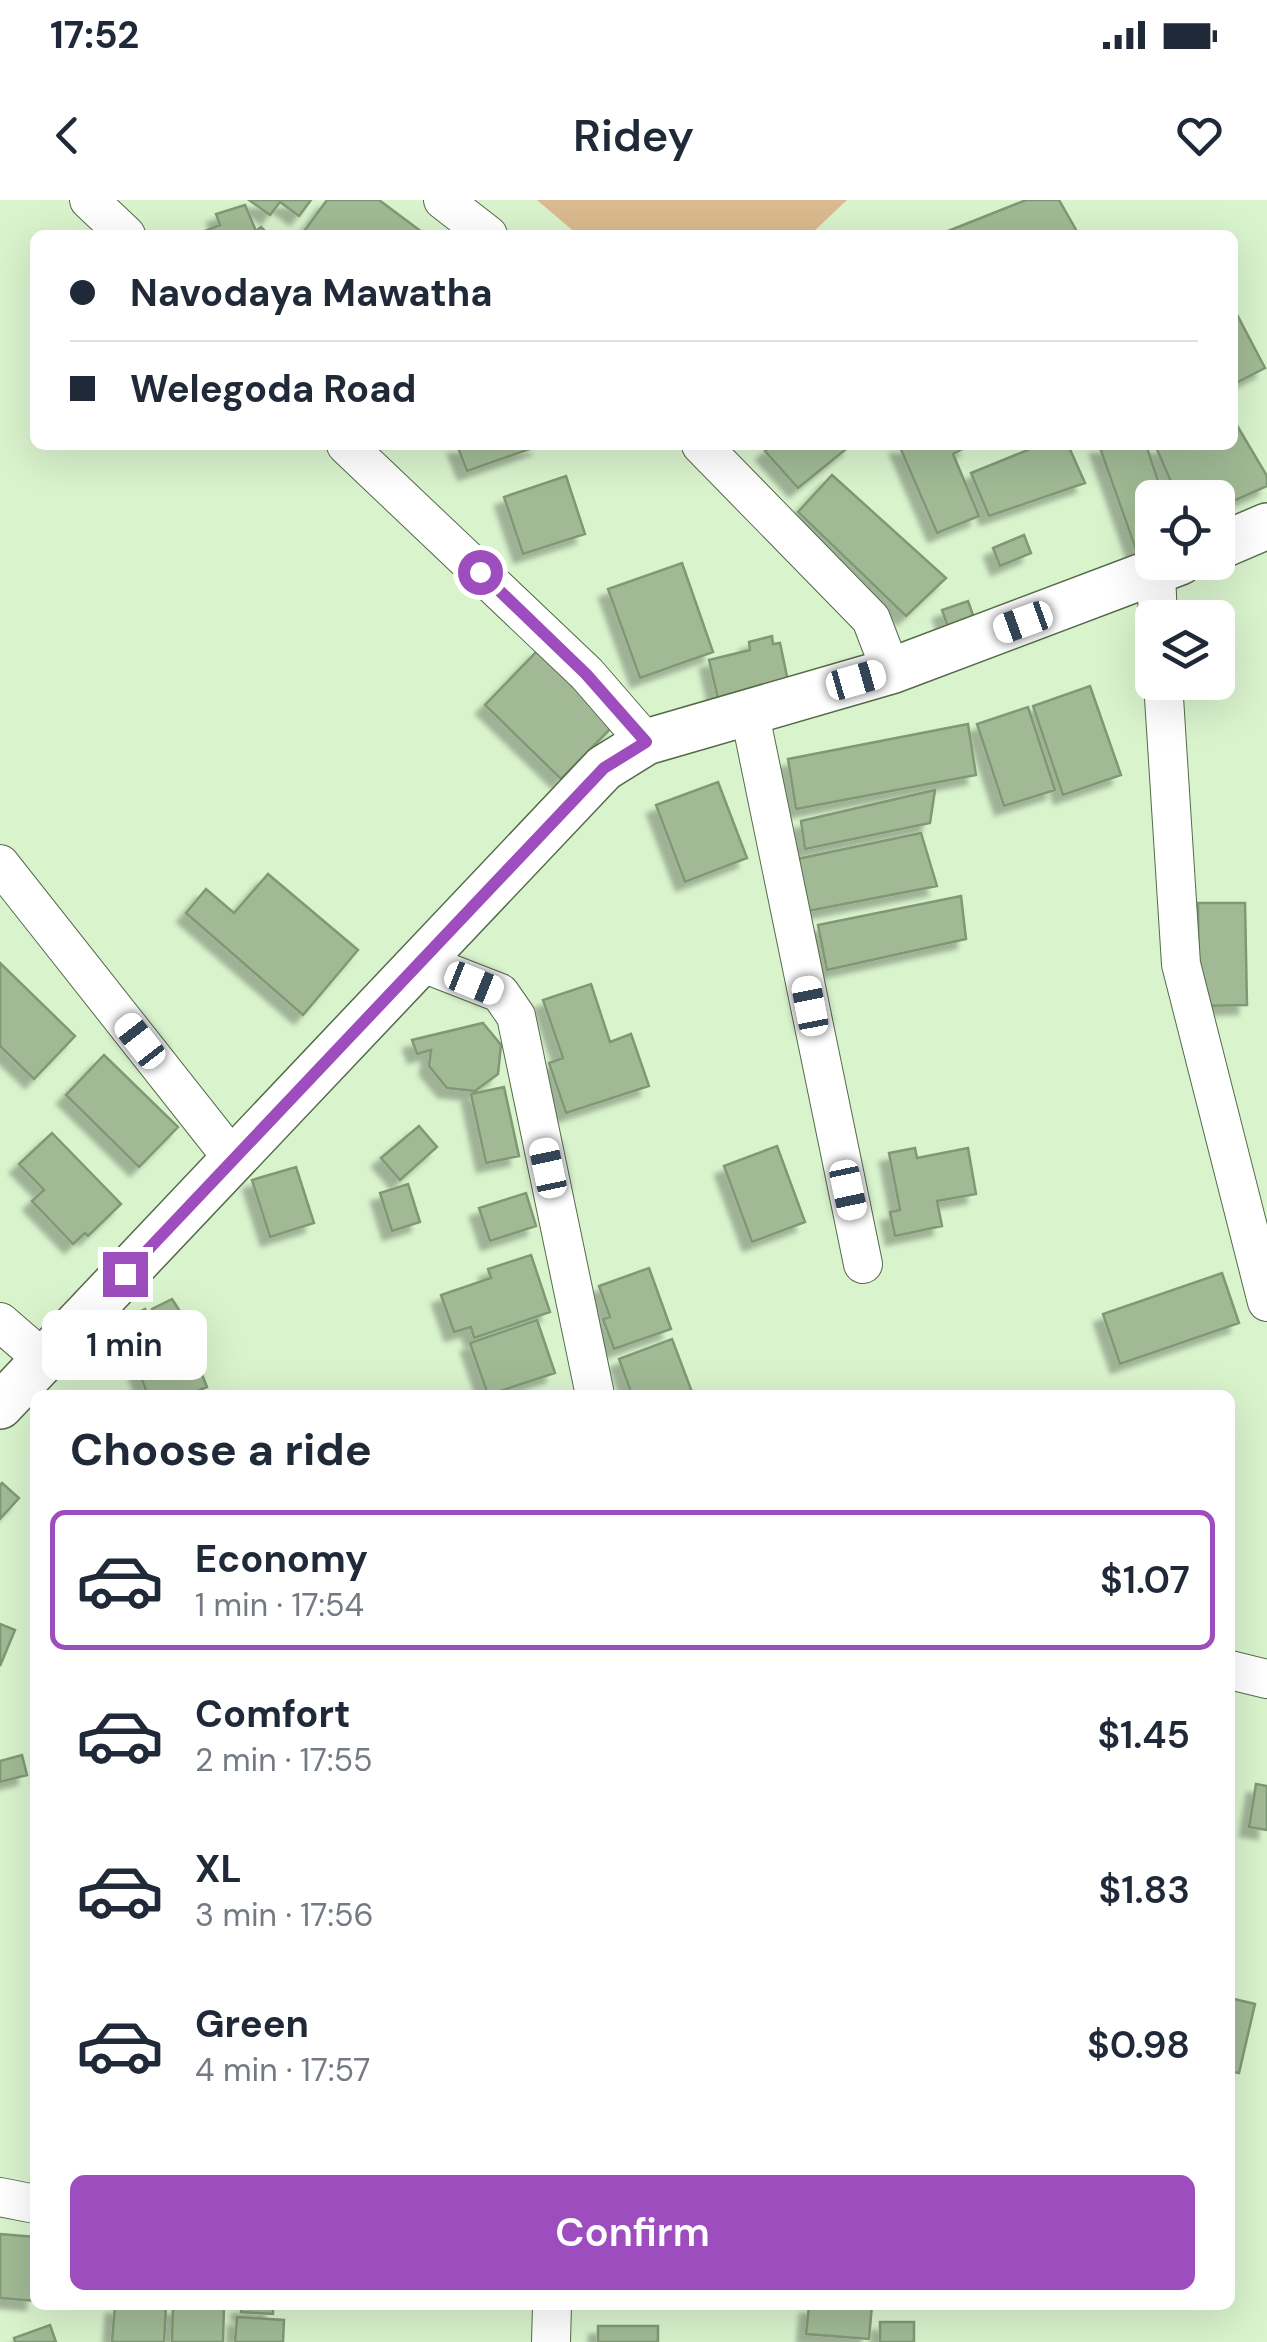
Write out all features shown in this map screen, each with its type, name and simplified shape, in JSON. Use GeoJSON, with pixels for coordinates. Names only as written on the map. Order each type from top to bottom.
{"type":"FeatureCollection","features":[{"type":"Feature","properties":{"kind":"street"},"geometry":{"type":"LineString","coordinates":[[89,200],[121,230]]}},
{"type":"Feature","properties":{"kind":"street"},"geometry":{"type":"LineString","coordinates":[[443,200],[482,230]]}},
{"type":"Feature","properties":{"kind":"street"},"geometry":{"type":"LineString","coordinates":[[351,450],[586,674],[646,742]]}},
{"type":"Feature","properties":{"kind":"street"},"geometry":{"type":"LineString","coordinates":[[706,450],[871,619],[891,670]]}},
{"type":"Feature","properties":{"kind":"street"},"geometry":{"type":"LineString","coordinates":[[1235,540],[1267,526]]}},
{"type":"Feature","properties":{"kind":"street"},"geometry":{"type":"LineString","coordinates":[[0,1406],[604,768],[646,742],[891,670],[1135,580]]}},
{"type":"Feature","properties":{"kind":"street"},"geometry":{"type":"LineString","coordinates":[[1163,700],[1180,964],[1267,1302]]}},
{"type":"Feature","properties":{"kind":"street"},"geometry":{"type":"LineString","coordinates":[[749,710],[863,1264]]}},
{"type":"Feature","properties":{"kind":"street"},"geometry":{"type":"LineString","coordinates":[[0,864],[233,1159]]}},
{"type":"Feature","properties":{"kind":"street"},"geometry":{"type":"LineString","coordinates":[[422,963],[500,993],[516,1016],[594,1390]]}},
{"type":"Feature","properties":{"kind":"street"},"geometry":{"type":"LineString","coordinates":[[0,1322],[44,1360]]}},
{"type":"Feature","properties":{"kind":"street"},"geometry":{"type":"LineString","coordinates":[[1235,1671],[1267,1679]]}},
{"type":"Feature","properties":{"kind":"street"},"geometry":{"type":"LineString","coordinates":[[0,2197],[30,2203]]}},
{"type":"Feature","properties":{"kind":"street"},"geometry":{"type":"LineString","coordinates":[[551,2342],[552,2310]]}},
{"type":"Feature","properties":{"kind":"shaded area"},"geometry":{"type":"Polygon","coordinates":[[[537,200],[847,200],[815,230],[572,230],[537,200]]]}},
{"type":"Feature","properties":{"kind":"building"},"geometry":{"type":"Polygon","coordinates":[[[249,200],[311,200],[299,216],[280,202],[270,215],[249,200]]]}},
{"type":"Feature","properties":{"kind":"building"},"geometry":{"type":"Polygon","coordinates":[[[327,200],[379,200],[419,230],[305,230],[327,200]]]}},
{"type":"Feature","properties":{"kind":"building"},"geometry":{"type":"Polygon","coordinates":[[[1026,200],[1059,200],[1076,230],[951,230],[1026,200]]]}},
{"type":"Feature","properties":{"kind":"building"},"geometry":{"type":"Polygon","coordinates":[[[245,205],[256,230],[208,230],[220,225],[216,214],[245,205]]]}},
{"type":"Feature","properties":{"kind":"building"},"geometry":{"type":"Polygon","coordinates":[[[1238,316],[1265,368],[1238,382],[1238,316]]]}},
{"type":"Feature","properties":{"kind":"building"},"geometry":{"type":"Polygon","coordinates":[[[1238,427],[1267,476],[1267,486],[1235,500],[1235,480],[1170,480],[1157,450],[1238,450],[1238,427]]]}},
{"type":"Feature","properties":{"kind":"building"},"geometry":{"type":"Polygon","coordinates":[[[459,450],[527,450],[467,471],[459,450]]]}},
{"type":"Feature","properties":{"kind":"building"},"geometry":{"type":"Polygon","coordinates":[[[766,450],[845,450],[798,488],[766,450]]]}},
{"type":"Feature","properties":{"kind":"building"},"geometry":{"type":"Polygon","coordinates":[[[901,450],[961,450],[953,454],[979,516],[937,533],[901,450]]]}},
{"type":"Feature","properties":{"kind":"building"},"geometry":{"type":"Polygon","coordinates":[[[1028,450],[1070,450],[1085,483],[989,516],[971,473],[1028,450]]]}},
{"type":"Feature","properties":{"kind":"building"},"geometry":{"type":"Polygon","coordinates":[[[1101,450],[1148,450],[1158,480],[1135,480],[1135,547],[1101,450]]]}},
{"type":"Feature","properties":{"kind":"building"},"geometry":{"type":"Polygon","coordinates":[[[832,475],[946,578],[906,616],[798,512],[832,475]]]}},
{"type":"Feature","properties":{"kind":"building"},"geometry":{"type":"Polygon","coordinates":[[[566,476],[585,534],[523,554],[504,497],[566,476]]]}},
{"type":"Feature","properties":{"kind":"building"},"geometry":{"type":"Polygon","coordinates":[[[1024,535],[1031,553],[1000,566],[993,548],[1024,535]]]}},
{"type":"Feature","properties":{"kind":"building"},"geometry":{"type":"Polygon","coordinates":[[[682,563],[713,652],[640,678],[608,589],[682,563]]]}},
{"type":"Feature","properties":{"kind":"building"},"geometry":{"type":"Polygon","coordinates":[[[968,601],[974,618],[948,627],[942,610],[968,601]]]}},
{"type":"Feature","properties":{"kind":"building"},"geometry":{"type":"Polygon","coordinates":[[[772,636],[773,644],[780,643],[789,686],[719,703],[709,660],[750,650],[749,642],[772,636]]]}},
{"type":"Feature","properties":{"kind":"building"},"geometry":{"type":"Polygon","coordinates":[[[540,648],[616,723],[561,779],[485,705],[540,648]]]}},
{"type":"Feature","properties":{"kind":"building"},"geometry":{"type":"Polygon","coordinates":[[[1090,686],[1121,775],[1063,795],[1033,706],[1090,686]]]}},
{"type":"Feature","properties":{"kind":"building"},"geometry":{"type":"Polygon","coordinates":[[[1028,707],[1055,790],[1004,806],[977,724],[1028,707]]]}},
{"type":"Feature","properties":{"kind":"building"},"geometry":{"type":"Polygon","coordinates":[[[968,724],[976,775],[796,809],[788,759],[968,724]]]}},
{"type":"Feature","properties":{"kind":"building"},"geometry":{"type":"Polygon","coordinates":[[[718,782],[747,858],[685,882],[656,805],[718,782]]]}},
{"type":"Feature","properties":{"kind":"building"},"geometry":{"type":"Polygon","coordinates":[[[935,790],[930,823],[805,849],[801,821],[935,790]]]}},
{"type":"Feature","properties":{"kind":"building"},"geometry":{"type":"Polygon","coordinates":[[[921,833],[937,886],[808,911],[797,859],[921,833]]]}},
{"type":"Feature","properties":{"kind":"building"},"geometry":{"type":"Polygon","coordinates":[[[268,874],[358,950],[303,1015],[186,913],[206,889],[234,913],[268,874]]]}},
{"type":"Feature","properties":{"kind":"building"},"geometry":{"type":"Polygon","coordinates":[[[961,896],[966,939],[827,970],[818,925],[961,896]]]}},
{"type":"Feature","properties":{"kind":"building"},"geometry":{"type":"Polygon","coordinates":[[[1198,903],[1245,903],[1247,1005],[1199,1006],[1198,903]]]}},
{"type":"Feature","properties":{"kind":"building"},"geometry":{"type":"Polygon","coordinates":[[[0,963],[75,1036],[34,1079],[0,1046],[0,963]]]}},
{"type":"Feature","properties":{"kind":"building"},"geometry":{"type":"Polygon","coordinates":[[[591,984],[610,1042],[631,1034],[649,1086],[566,1113],[549,1063],[563,1058],[543,1000],[591,984]]]}},
{"type":"Feature","properties":{"kind":"building"},"geometry":{"type":"Polygon","coordinates":[[[483,1023],[501,1045],[498,1074],[475,1091],[447,1088],[429,1066],[431,1050],[417,1054],[412,1040],[483,1023]]]}},
{"type":"Feature","properties":{"kind":"building"},"geometry":{"type":"Polygon","coordinates":[[[104,1055],[178,1127],[139,1167],[66,1095],[104,1055]]]}},
{"type":"Feature","properties":{"kind":"building"},"geometry":{"type":"Polygon","coordinates":[[[504,1087],[519,1156],[486,1163],[471,1094],[504,1087]]]}},
{"type":"Feature","properties":{"kind":"building"},"geometry":{"type":"Polygon","coordinates":[[[419,1126],[437,1147],[400,1180],[381,1158],[419,1126]]]}},
{"type":"Feature","properties":{"kind":"building"},"geometry":{"type":"Polygon","coordinates":[[[52,1133],[121,1204],[88,1236],[85,1233],[73,1244],[32,1201],[44,1190],[19,1164],[52,1133]]]}},
{"type":"Feature","properties":{"kind":"building"},"geometry":{"type":"Polygon","coordinates":[[[777,1146],[805,1222],[752,1242],[724,1166],[777,1146]]]}},
{"type":"Feature","properties":{"kind":"building"},"geometry":{"type":"Polygon","coordinates":[[[915,1148],[917,1158],[968,1148],[976,1194],[937,1201],[942,1226],[895,1236],[890,1212],[900,1210],[889,1153],[915,1148]]]}},
{"type":"Feature","properties":{"kind":"building"},"geometry":{"type":"Polygon","coordinates":[[[296,1167],[314,1223],[270,1237],[252,1180],[296,1167]]]}},
{"type":"Feature","properties":{"kind":"building"},"geometry":{"type":"Polygon","coordinates":[[[408,1184],[420,1222],[392,1231],[380,1193],[408,1184]]]}},
{"type":"Feature","properties":{"kind":"building"},"geometry":{"type":"Polygon","coordinates":[[[526,1193],[536,1226],[490,1241],[479,1208],[526,1193]]]}},
{"type":"Feature","properties":{"kind":"building"},"geometry":{"type":"Polygon","coordinates":[[[531,1255],[550,1312],[474,1338],[471,1327],[454,1332],[441,1295],[491,1278],[488,1269],[531,1255]]]}},
{"type":"Feature","properties":{"kind":"building"},"geometry":{"type":"Polygon","coordinates":[[[649,1268],[671,1329],[614,1349],[603,1319],[610,1317],[599,1286],[649,1268]]]}},
{"type":"Feature","properties":{"kind":"building"},"geometry":{"type":"Polygon","coordinates":[[[1222,1273],[1239,1323],[1120,1364],[1103,1314],[1222,1273]]]}},
{"type":"Feature","properties":{"kind":"building"},"geometry":{"type":"Polygon","coordinates":[[[172,1299],[183,1316],[162,1328],[152,1309],[172,1299]]]}},
{"type":"Feature","properties":{"kind":"building"},"geometry":{"type":"Polygon","coordinates":[[[145,1309],[162,1339],[135,1354],[118,1324],[145,1309]]]}},
{"type":"Feature","properties":{"kind":"building"},"geometry":{"type":"Polygon","coordinates":[[[537,1320],[555,1373],[503,1390],[486,1390],[470,1343],[537,1320]]]}},
{"type":"Feature","properties":{"kind":"building"},"geometry":{"type":"Polygon","coordinates":[[[672,1339],[691,1390],[630,1390],[619,1359],[672,1339]]]}},
{"type":"Feature","properties":{"kind":"building"},"geometry":{"type":"Polygon","coordinates":[[[192,1349],[207,1387],[146,1390],[138,1370],[192,1349]]]}},
{"type":"Feature","properties":{"kind":"building"},"geometry":{"type":"Polygon","coordinates":[[[0,1485],[19,1498],[0,1519],[0,1485]]]}},
{"type":"Feature","properties":{"kind":"building"},"geometry":{"type":"Polygon","coordinates":[[[0,1624],[15,1630],[0,1666],[0,1624]]]}},
{"type":"Feature","properties":{"kind":"building"},"geometry":{"type":"Polygon","coordinates":[[[22,1755],[27,1775],[0,1782],[0,1761],[22,1755]]]}},
{"type":"Feature","properties":{"kind":"building"},"geometry":{"type":"Polygon","coordinates":[[[1256,1784],[1267,1786],[1267,1830],[1249,1827],[1256,1784]]]}},
{"type":"Feature","properties":{"kind":"building"},"geometry":{"type":"Polygon","coordinates":[[[1235,1999],[1255,2004],[1239,2073],[1235,2072],[1235,1999]]]}},
{"type":"Feature","properties":{"kind":"building"},"geometry":{"type":"Polygon","coordinates":[[[0,2234],[30,2237],[30,2301],[0,2298],[0,2234]]]}},
{"type":"Feature","properties":{"kind":"building"},"geometry":{"type":"Polygon","coordinates":[[[115,2310],[166,2310],[164,2342],[112,2342],[115,2310]]]}},
{"type":"Feature","properties":{"kind":"building"},"geometry":{"type":"Polygon","coordinates":[[[173,2310],[224,2310],[223,2342],[172,2342],[173,2310]]]}},
{"type":"Feature","properties":{"kind":"building"},"geometry":{"type":"Polygon","coordinates":[[[273,2310],[273,2314],[241,2312],[273,2310]]]}},
{"type":"Feature","properties":{"kind":"building"},"geometry":{"type":"Polygon","coordinates":[[[808,2310],[872,2310],[869,2339],[806,2334],[808,2310]]]}},
{"type":"Feature","properties":{"kind":"building"},"geometry":{"type":"Polygon","coordinates":[[[237,2317],[284,2320],[283,2342],[235,2342],[237,2317]]]}},
{"type":"Feature","properties":{"kind":"building"},"geometry":{"type":"Polygon","coordinates":[[[880,2322],[914,2322],[914,2342],[880,2342],[880,2322]]]}},
{"type":"Feature","properties":{"kind":"building"},"geometry":{"type":"Polygon","coordinates":[[[50,2325],[56,2342],[15,2342],[14,2338],[50,2325]]]}},
{"type":"Feature","properties":{"kind":"building"},"geometry":{"type":"Polygon","coordinates":[[[598,2326],[658,2326],[658,2342],[598,2342],[598,2326]]]}},
{"type":"Feature","properties":{"kind":"route"},"geometry":{"type":"LineString","coordinates":[[125,1274],[604,768],[646,742],[586,674],[480,572]]}}]}
